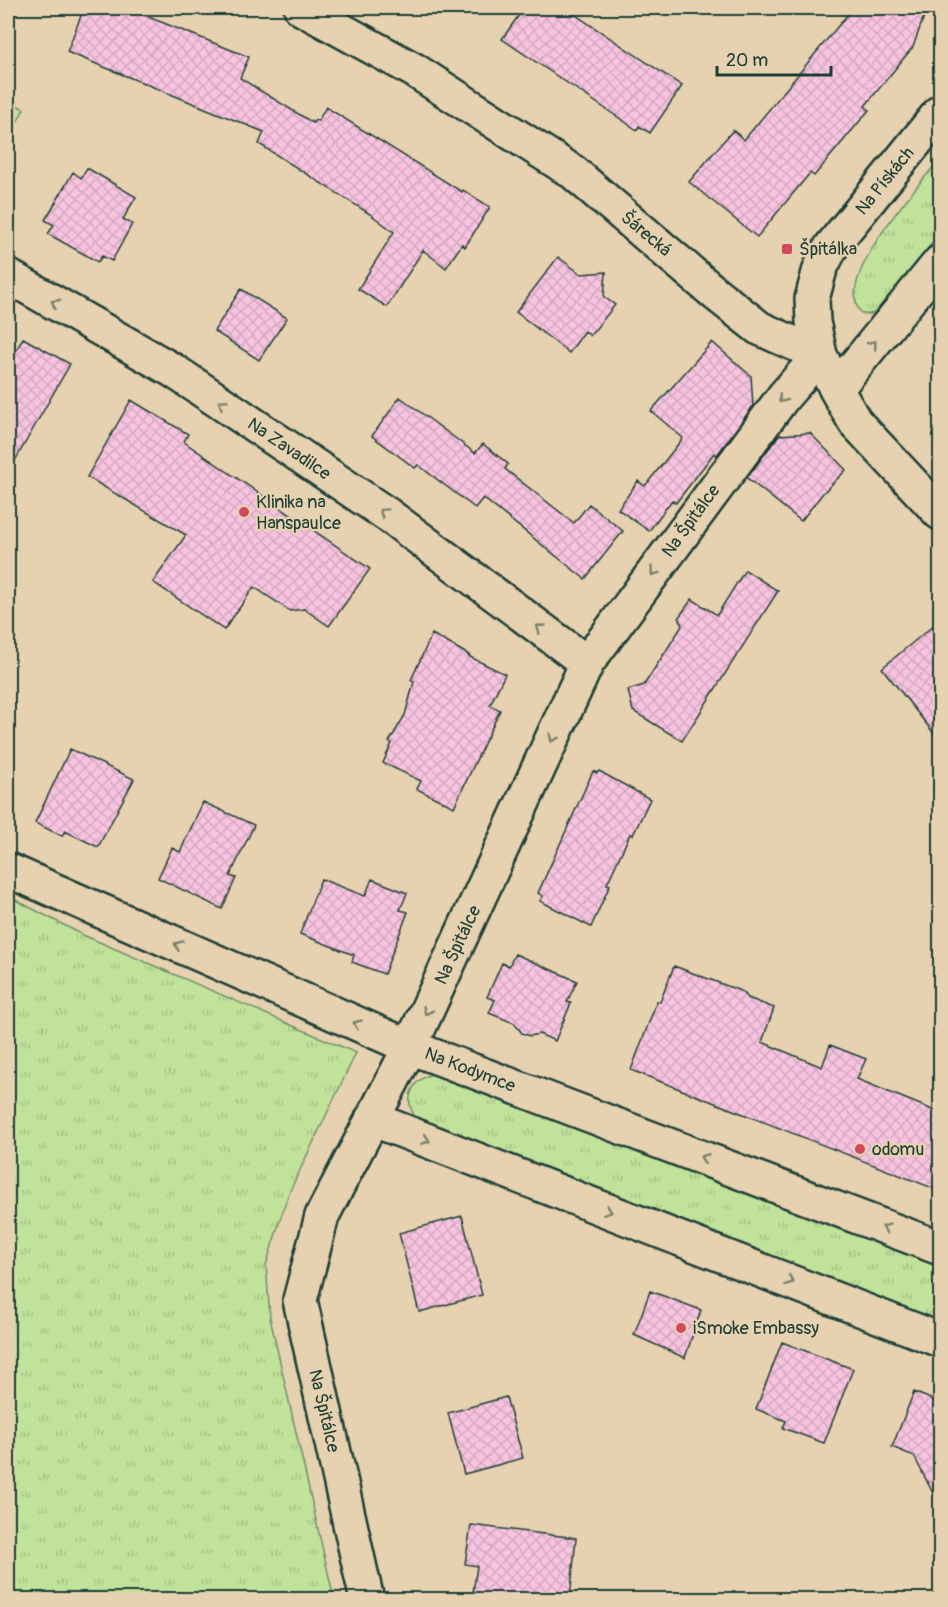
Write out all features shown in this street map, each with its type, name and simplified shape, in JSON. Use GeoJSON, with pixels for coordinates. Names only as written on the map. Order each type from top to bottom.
{"type":"FeatureCollection","features":[{"type":"Feature","properties":{"kind":"street","name":"Šárecká"},"geometry":{"type":"LineString","coordinates":[[301,8],[414,70],[573,172],[759,328],[820,355]]}},
{"type":"Feature","properties":{"kind":"street","name":"Na Pískách"},"geometry":{"type":"LineString","coordinates":[[820,355],[813,322],[812,299],[824,258],[940,112]]}},
{"type":"Feature","properties":{"kind":"street"},"geometry":{"type":"LineString","coordinates":[[836,389],[940,262]]}},
{"type":"Feature","properties":{"kind":"street","name":"Na Zavadilce"},"geometry":{"type":"LineString","coordinates":[[8,276],[174,371],[388,515],[587,663]]}},
{"type":"Feature","properties":{"kind":"street"},"geometry":{"type":"LineString","coordinates":[[820,355],[855,422],[940,513]]}},
{"type":"Feature","properties":{"kind":"street","name":"Na Špitálce"},"geometry":{"type":"LineString","coordinates":[[367,1599],[300,1300],[322,1216],[411,1047],[587,663],[784,396],[820,355]]}},
{"type":"Feature","properties":{"kind":"street","name":"Na Kodymce"},"geometry":{"type":"LineString","coordinates":[[8,870],[411,1047],[940,1248]]}},
{"type":"Feature","properties":{"kind":"street"},"geometry":{"type":"LineString","coordinates":[[372,1119],[940,1340]]}},
{"type":"Feature","properties":{"kind":"green space"},"geometry":{"type":"Polygon","coordinates":[[[8,100],[24,109],[8,140],[8,100]]]}},
{"type":"Feature","properties":{"kind":"green space"},"geometry":{"type":"Polygon","coordinates":[[[940,159],[940,232],[885,305],[871,314],[861,313],[855,298],[858,278],[868,256],[898,210],[940,159]]]}},
{"type":"Feature","properties":{"kind":"green space"},"geometry":{"type":"Polygon","coordinates":[[[8,896],[83,935],[356,1053],[288,1195],[266,1265],[270,1318],[334,1599],[8,1599],[8,896]]]}},
{"type":"Feature","properties":{"kind":"green space"},"geometry":{"type":"Polygon","coordinates":[[[432,1074],[439,1074],[940,1264],[940,1326],[417,1120],[410,1106],[411,1092],[418,1081],[432,1074]]]}},
{"type":"Feature","properties":{"kind":"building"},"geometry":{"type":"Polygon","coordinates":[[[84,8],[126,8],[249,57],[240,78],[313,123],[315,120],[318,121],[326,107],[490,207],[465,247],[462,244],[446,268],[423,250],[387,307],[358,289],[394,232],[370,214],[259,144],[264,132],[67,52],[84,8]]]}},
{"type":"Feature","properties":{"kind":"building"},"geometry":{"type":"Polygon","coordinates":[[[524,8],[565,8],[682,86],[650,133],[639,126],[637,130],[502,39],[524,8]]]}},
{"type":"Feature","properties":{"kind":"building"},"geometry":{"type":"Polygon","coordinates":[[[853,8],[927,8],[913,47],[865,106],[869,110],[814,176],[810,173],[757,237],[689,182],[733,130],[744,140],[853,8]]]}},
{"type":"Feature","properties":{"kind":"building"},"geometry":{"type":"Polygon","coordinates":[[[87,168],[136,197],[123,219],[132,224],[112,261],[102,256],[98,262],[48,234],[54,225],[45,220],[73,172],[81,178],[87,168]]]}},
{"type":"Feature","properties":{"kind":"building"},"geometry":{"type":"Polygon","coordinates":[[[558,257],[581,274],[606,272],[604,297],[615,305],[590,336],[585,331],[569,353],[516,312],[558,257]]]}},
{"type":"Feature","properties":{"kind":"building"},"geometry":{"type":"Polygon","coordinates":[[[241,289],[287,318],[259,360],[214,331],[241,289]]]}},
{"type":"Feature","properties":{"kind":"building"},"geometry":{"type":"Polygon","coordinates":[[[23,338],[70,364],[8,473],[8,365],[23,338]]]}},
{"type":"Feature","properties":{"kind":"building"},"geometry":{"type":"Polygon","coordinates":[[[712,342],[751,376],[753,406],[717,455],[714,453],[676,503],[672,500],[649,531],[618,509],[638,481],[645,486],[683,438],[651,411],[712,342]]]}},
{"type":"Feature","properties":{"kind":"building"},"geometry":{"type":"Polygon","coordinates":[[[400,397],[475,453],[483,444],[508,464],[505,469],[574,523],[589,504],[623,531],[585,579],[483,498],[475,508],[418,465],[415,468],[372,436],[400,397]]]}},
{"type":"Feature","properties":{"kind":"building","name":"Klinika na Hanspaulce"},"geometry":{"type":"Polygon","coordinates":[[[131,400],[188,434],[184,442],[370,569],[329,626],[304,609],[290,611],[254,587],[224,630],[153,582],[186,535],[87,477],[131,400]]]}},
{"type":"Feature","properties":{"kind":"building"},"geometry":{"type":"Polygon","coordinates":[[[810,433],[846,470],[823,493],[801,521],[747,478],[779,435],[810,433]]]}},
{"type":"Feature","properties":{"kind":"building"},"geometry":{"type":"Polygon","coordinates":[[[745,570],[778,591],[682,741],[633,711],[628,690],[644,685],[682,626],[679,617],[692,599],[717,615],[745,570]]]}},
{"type":"Feature","properties":{"kind":"building"},"geometry":{"type":"Polygon","coordinates":[[[940,620],[940,741],[882,668],[940,620]]]}},
{"type":"Feature","properties":{"kind":"building"},"geometry":{"type":"Polygon","coordinates":[[[432,634],[468,656],[505,674],[490,705],[500,710],[454,807],[417,789],[421,781],[383,763],[392,743],[389,742],[405,715],[414,682],[411,680],[432,634]]]}},
{"type":"Feature","properties":{"kind":"building"},"geometry":{"type":"Polygon","coordinates":[[[70,749],[134,779],[98,847],[65,831],[62,836],[35,823],[70,749]]]}},
{"type":"Feature","properties":{"kind":"building"},"geometry":{"type":"Polygon","coordinates":[[[593,771],[597,773],[599,771],[650,799],[633,835],[630,834],[607,884],[610,885],[591,927],[540,901],[543,896],[538,893],[593,771]]]}},
{"type":"Feature","properties":{"kind":"building"},"geometry":{"type":"Polygon","coordinates":[[[203,802],[254,825],[230,876],[236,878],[222,909],[158,878],[172,848],[180,852],[203,802]]]}},
{"type":"Feature","properties":{"kind":"building"},"geometry":{"type":"Polygon","coordinates":[[[321,879],[365,896],[372,879],[407,893],[400,910],[408,912],[384,974],[352,962],[354,955],[300,934],[321,879]]]}},
{"type":"Feature","properties":{"kind":"building"},"geometry":{"type":"Polygon","coordinates":[[[515,954],[577,981],[567,1002],[571,1003],[555,1041],[539,1034],[530,1036],[522,1033],[514,1023],[489,1013],[495,1000],[487,997],[502,963],[509,966],[515,954]]]}},
{"type":"Feature","properties":{"kind":"building"},"geometry":{"type":"Polygon","coordinates":[[[674,966],[743,992],[748,998],[774,1008],[762,1042],[822,1067],[830,1045],[866,1059],[857,1079],[940,1113],[940,1191],[631,1070],[657,1001],[660,1002],[674,966]]]}},
{"type":"Feature","properties":{"kind":"building"},"geometry":{"type":"Polygon","coordinates":[[[462,1216],[482,1295],[419,1312],[399,1233],[462,1216]]]}},
{"type":"Feature","properties":{"kind":"building"},"geometry":{"type":"Polygon","coordinates":[[[650,1291],[701,1310],[685,1358],[634,1335],[650,1291]]]}},
{"type":"Feature","properties":{"kind":"building"},"geometry":{"type":"Polygon","coordinates":[[[782,1342],[853,1369],[824,1443],[783,1428],[786,1421],[756,1409],[782,1342]]]}},
{"type":"Feature","properties":{"kind":"building"},"geometry":{"type":"Polygon","coordinates":[[[914,1392],[940,1403],[940,1507],[914,1456],[892,1447],[914,1392]]]}},
{"type":"Feature","properties":{"kind":"building"},"geometry":{"type":"Polygon","coordinates":[[[506,1397],[523,1458],[464,1474],[448,1413],[506,1397]]]}},
{"type":"Feature","properties":{"kind":"building"},"geometry":{"type":"Polygon","coordinates":[[[471,1525],[576,1538],[570,1599],[472,1599],[477,1566],[465,1564],[471,1525]]]}},
{"type":"Feature","properties":{"kind":"place","name":"Špitálka"},"geometry":{"type":"Point","coordinates":[787,249]}},
{"type":"Feature","properties":{"kind":"place","name":"Klinika na Hanspaulce"},"geometry":{"type":"Point","coordinates":[244,512]}},
{"type":"Feature","properties":{"kind":"place","name":"odomu"},"geometry":{"type":"Point","coordinates":[860,1149]}},
{"type":"Feature","properties":{"kind":"place","name":"iSmoke Embassy"},"geometry":{"type":"Point","coordinates":[681,1328]}}]}
